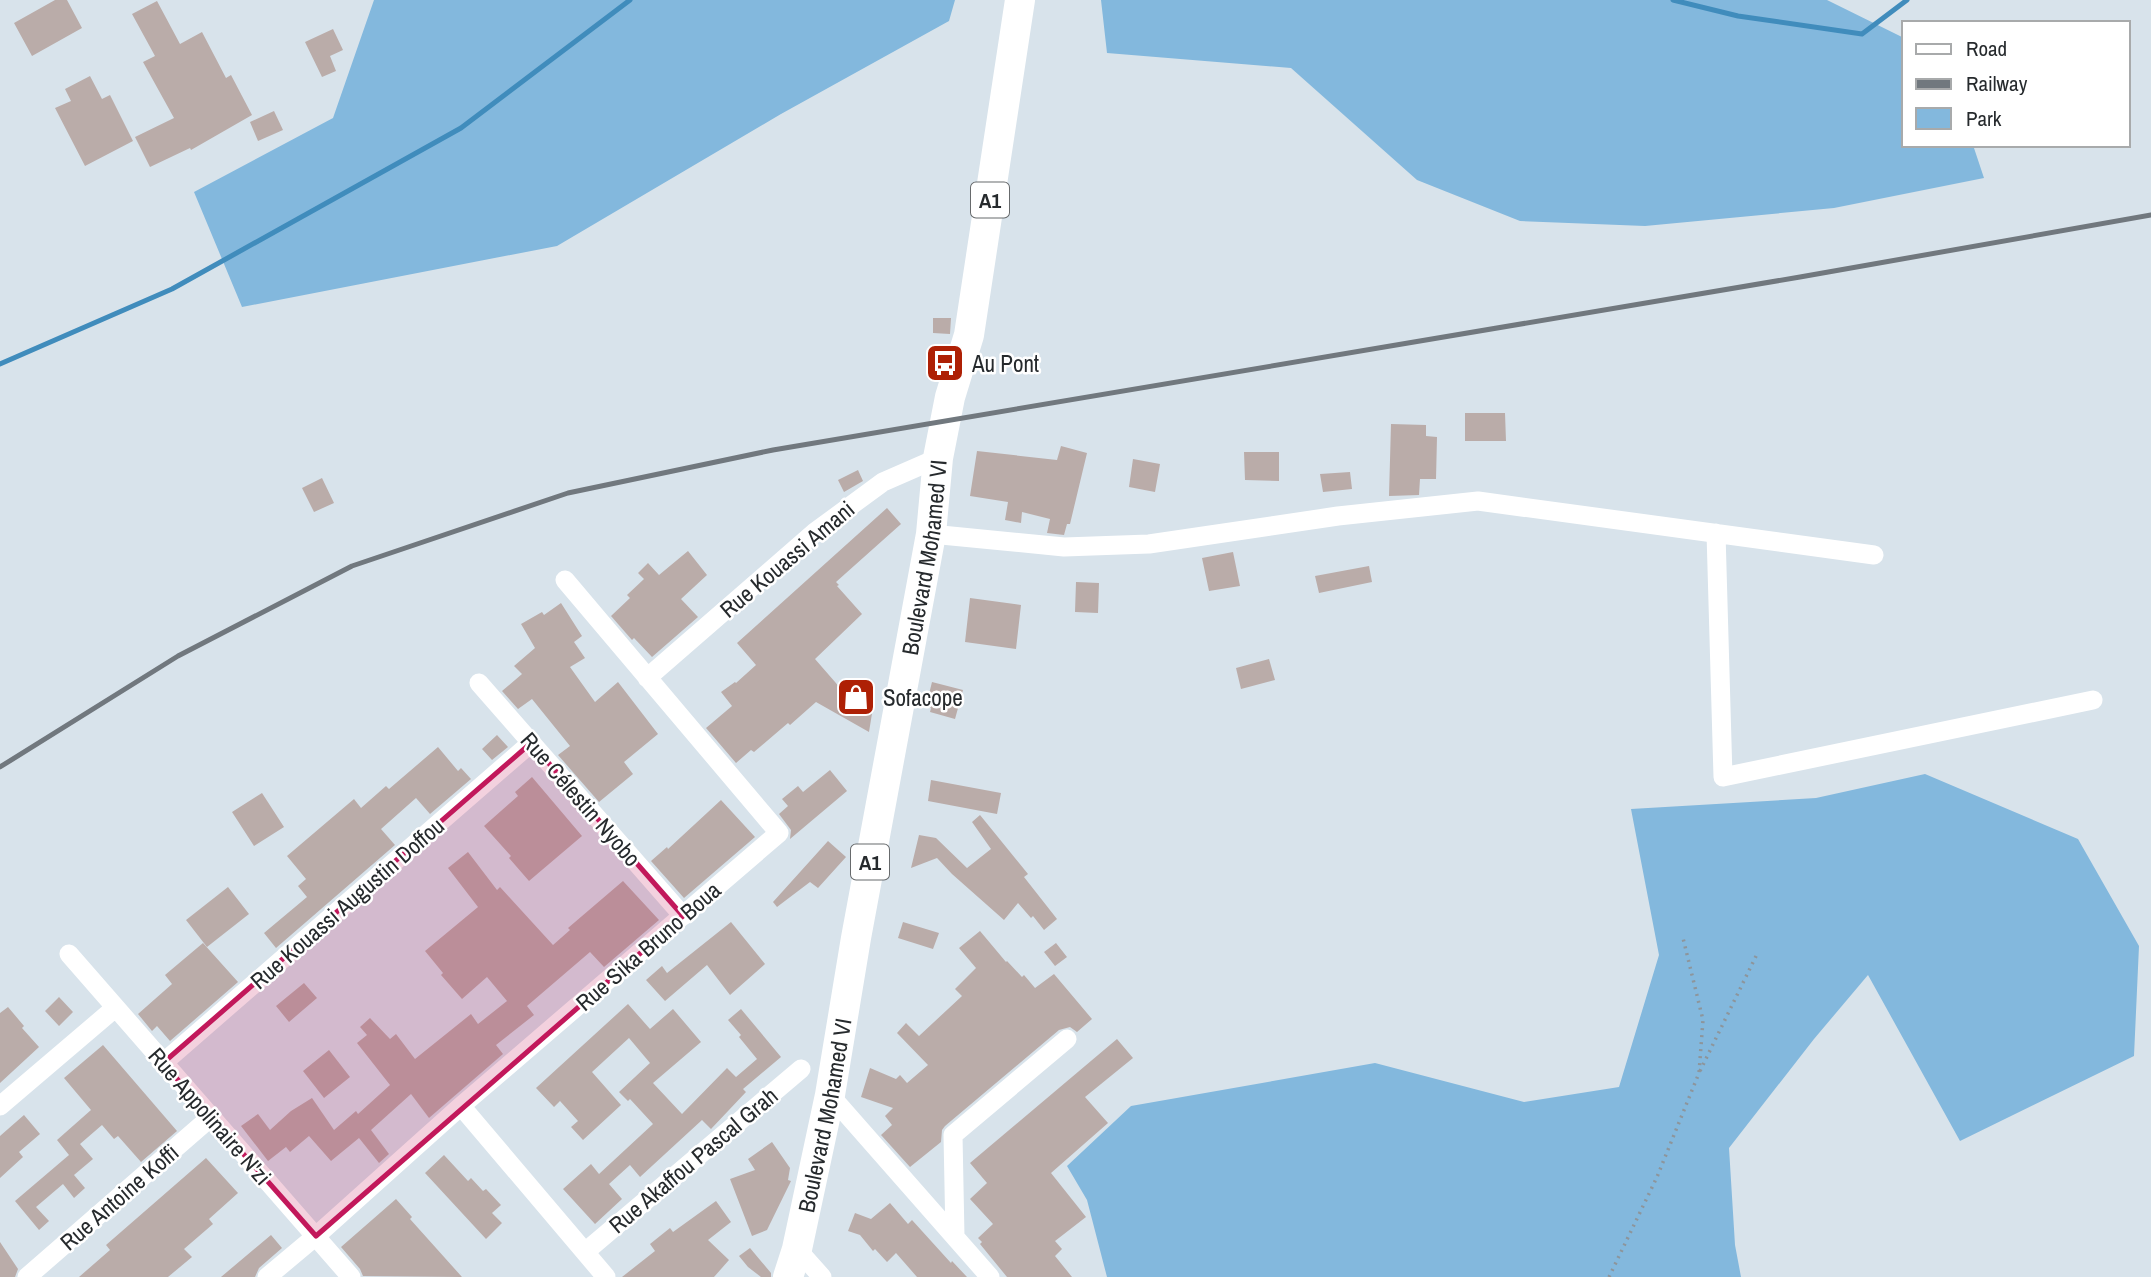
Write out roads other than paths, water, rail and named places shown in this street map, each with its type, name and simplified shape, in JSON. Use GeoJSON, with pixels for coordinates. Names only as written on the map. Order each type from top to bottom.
{"type":"FeatureCollection","features":[{"type":"Feature","properties":{"kind":"main road","name":"Boulevard Mohamed VI"},"geometry":{"type":"LineString","coordinates":[[792,1263],[831,1095],[856,938],[931,534],[940,451],[950,397],[969,335],[1020,0]]}},
{"type":"Feature","properties":{"kind":"street","name":"Rue Kouassi Amani"},"geometry":{"type":"LineString","coordinates":[[647,678],[815,532],[883,482],[940,451]]}},
{"type":"Feature","properties":{"kind":"street"},"geometry":{"type":"LineString","coordinates":[[931,534],[1064,547],[1149,544],[1338,516],[1478,501],[1874,555]]}},
{"type":"Feature","properties":{"kind":"street"},"geometry":{"type":"LineString","coordinates":[[1716,533],[1723,777],[2093,700]]}},
{"type":"Feature","properties":{"kind":"street","name":"Rue Sika Bruno Boua"},"geometry":{"type":"LineString","coordinates":[[267,1277],[779,833],[565,580]]}},
{"type":"Feature","properties":{"kind":"street","name":"Rue Célestin Nyobo"},"geometry":{"type":"LineString","coordinates":[[479,682],[683,916]]}},
{"type":"Feature","properties":{"kind":"street","name":"Rue Kouassi Augustin Doffou"},"geometry":{"type":"LineString","coordinates":[[163,1063],[531,743]]}},
{"type":"Feature","properties":{"kind":"street","name":"Rue Appolinaire N'zi"},"geometry":{"type":"LineString","coordinates":[[69,954],[351,1277]]}},
{"type":"Feature","properties":{"kind":"street"},"geometry":{"type":"LineString","coordinates":[[0,1106],[115,1008]]}},
{"type":"Feature","properties":{"kind":"street"},"geometry":{"type":"LineString","coordinates":[[955,1237],[953,1135],[1067,1039]]}},
{"type":"Feature","properties":{"kind":"street","name":"Rue Akaffou Pascal Grah"},"geometry":{"type":"LineString","coordinates":[[585,1252],[801,1069]]}},
{"type":"Feature","properties":{"kind":"street"},"geometry":{"type":"LineString","coordinates":[[831,1095],[990,1277]]}},
{"type":"Feature","properties":{"kind":"street"},"geometry":{"type":"LineString","coordinates":[[461,1106],[606,1277]]}},
{"type":"Feature","properties":{"kind":"street","name":"Rue Antoine Koffi"},"geometry":{"type":"LineString","coordinates":[[27,1277],[211,1117]]}},
{"type":"Feature","properties":{"kind":"street"},"geometry":{"type":"LineString","coordinates":[[792,1263],[822,1277]]}},
{"type":"Feature","properties":{"kind":"waterway"},"geometry":{"type":"LineString","coordinates":[[0,364],[172,289],[461,128],[630,0]]}},
{"type":"Feature","properties":{"kind":"waterway"},"geometry":{"type":"LineString","coordinates":[[1673,0],[1738,16],[1862,34],[1907,0]]}},
{"type":"Feature","properties":{"kind":"railway"},"geometry":{"type":"LineString","coordinates":[[0,767],[178,656],[352,566],[568,493],[773,450],[1800,277],[2151,215]]}},
{"type":"Feature","properties":{"kind":"place","name":"Au Pont"},"geometry":{"type":"Point","coordinates":[945,363]}},
{"type":"Feature","properties":{"kind":"place","name":"Sofacope"},"geometry":{"type":"Point","coordinates":[856,697]}}]}
